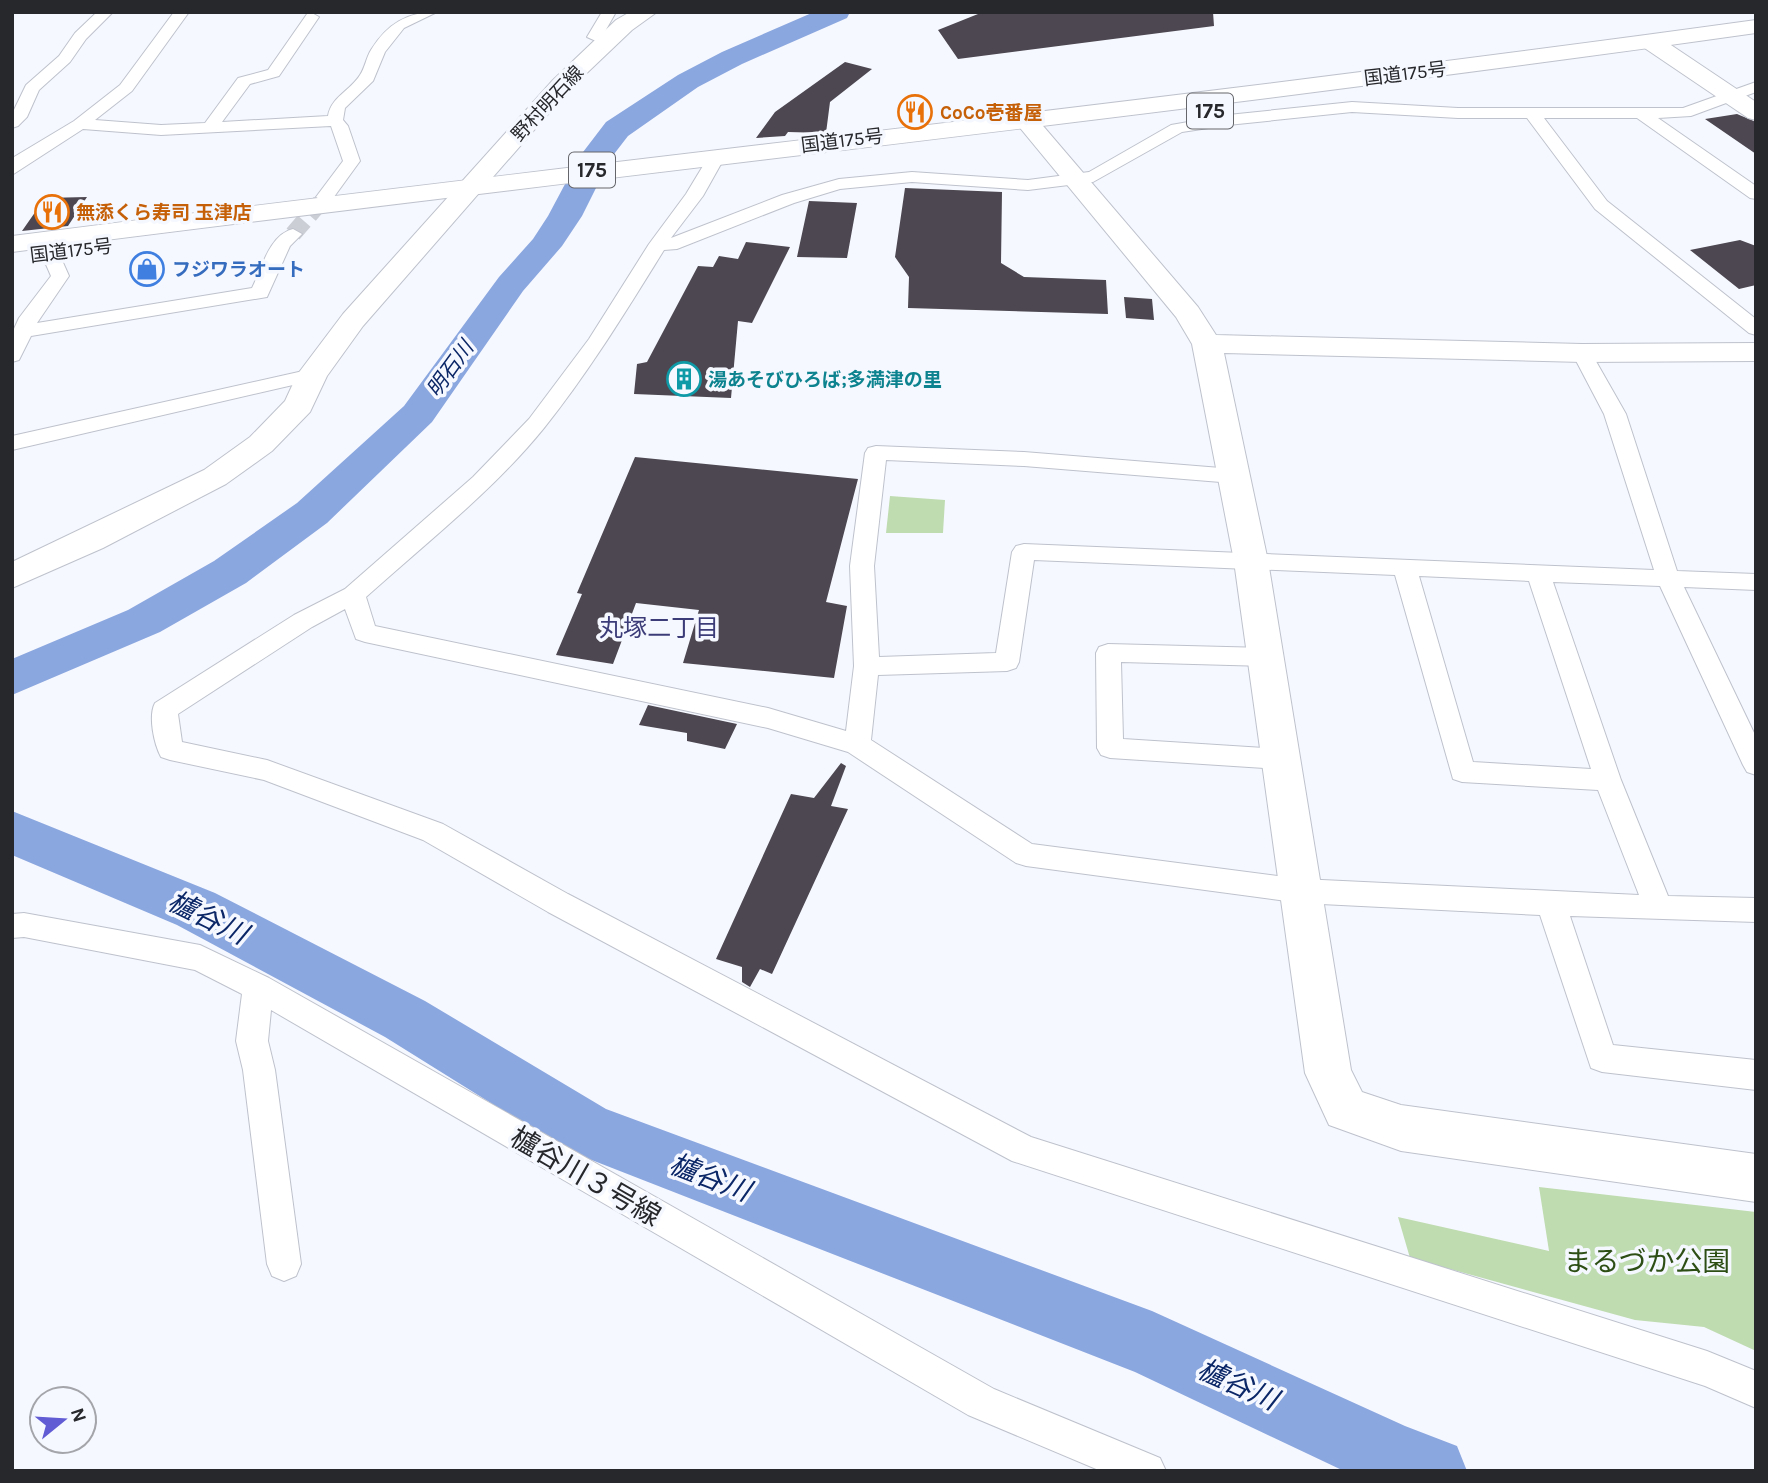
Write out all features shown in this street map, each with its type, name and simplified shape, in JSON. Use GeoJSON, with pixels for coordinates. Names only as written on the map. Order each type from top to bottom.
{"type":"FeatureCollection","features":[{"type":"Feature","properties":{"kind":"main road","name":"野村明石線"},"geometry":{"type":"LineString","coordinates":[[12,576],[91,540],[215,477],[261,444],[299,405],[312,375],[353,320],[561,85],[624,25],[646,12]]}},
{"type":"Feature","properties":{"kind":"main road","name":"国道175号"},"geometry":{"type":"LineString","coordinates":[[1031,126],[1224,115],[1382,100],[1658,48],[1756,26]]}},
{"type":"Feature","properties":{"kind":"main road","name":"国道175号"},"geometry":{"type":"LineString","coordinates":[[12,244],[517,188],[1658,48],[1756,39]]}},
{"type":"Feature","properties":{"kind":"main road"},"geometry":{"type":"LineString","coordinates":[[1658,48],[1756,113]]}},
{"type":"Feature","properties":{"kind":"main road"},"geometry":{"type":"LineString","coordinates":[[1031,126],[1188,313],[1206,344],[1251,561],[1328,1073],[1346,1109],[1401,1128],[1756,1178]]}},
{"type":"Feature","properties":{"kind":"main road","name":"国道175号"},"geometry":{"type":"LineString","coordinates":[[12,258],[465,194]]}},
{"type":"Feature","properties":{"kind":"main road"},"geometry":{"type":"LineString","coordinates":[[1206,344],[1582,353],[1756,352]]}},
{"type":"Feature","properties":{"kind":"street"},"geometry":{"type":"LineString","coordinates":[[12,123],[21,114],[32,88],[65,59],[80,36],[106,12]]}},
{"type":"Feature","properties":{"kind":"street"},"geometry":{"type":"LineString","coordinates":[[12,170],[20,161],[80,124],[126,88],[182,12]]}},
{"type":"Feature","properties":{"kind":"street"},"geometry":{"type":"LineString","coordinates":[[335,121],[337,107],[367,78],[378,51],[399,25],[430,12]]}},
{"type":"Feature","properties":{"kind":"street"},"geometry":{"type":"LineString","coordinates":[[607,41],[594,37],[609,12]]}},
{"type":"Feature","properties":{"kind":"street"},"geometry":{"type":"LineString","coordinates":[[209,129],[244,81],[274,73],[312,17]]}},
{"type":"Feature","properties":{"kind":"street"},"geometry":{"type":"LineString","coordinates":[[1382,100],[1458,113],[1643,115],[1685,113],[1756,87]]}},
{"type":"Feature","properties":{"kind":"street"},"geometry":{"type":"LineString","coordinates":[[1532,113],[1601,205],[1756,329]]}},
{"type":"Feature","properties":{"kind":"street"},"geometry":{"type":"LineString","coordinates":[[658,244],[671,245],[788,199],[839,184],[912,177],[1002,185],[1093,177],[1177,128],[1224,115]]}},
{"type":"Feature","properties":{"kind":"street"},"geometry":{"type":"LineString","coordinates":[[1643,115],[1756,194]]}},
{"type":"Feature","properties":{"kind":"street"},"geometry":{"type":"LineString","coordinates":[[80,124],[161,131],[335,121],[340,126],[352,161],[324,197]]}},
{"type":"Feature","properties":{"kind":"street"},"geometry":{"type":"LineString","coordinates":[[12,136],[56,137]]}},
{"type":"Feature","properties":{"kind":"street"},"geometry":{"type":"LineString","coordinates":[[712,164],[694,196],[658,244],[598,341],[536,424],[481,482],[353,595],[303,621],[164,710],[170,750],[267,770],[433,832],[558,903],[1024,1150],[1707,1369],[1756,1390]]}},
{"type":"Feature","properties":{"kind":"street"},"geometry":{"type":"LineString","coordinates":[[23,331],[260,293],[282,243],[293,234]]}},
{"type":"Feature","properties":{"kind":"street"},"geometry":{"type":"LineString","coordinates":[[12,356],[29,318],[60,276],[50,253]]}},
{"type":"Feature","properties":{"kind":"street"},"geometry":{"type":"LineString","coordinates":[[1582,353],[1615,414],[1668,578],[1748,734],[1756,765]]}},
{"type":"Feature","properties":{"kind":"street"},"geometry":{"type":"LineString","coordinates":[[14,436],[99,425],[312,375]]}},
{"type":"Feature","properties":{"kind":"street"},"geometry":{"type":"LineString","coordinates":[[857,744],[867,666],[862,566],[876,453],[1024,459],[1234,476]]}},
{"type":"Feature","properties":{"kind":"street"},"geometry":{"type":"LineString","coordinates":[[867,666],[1007,662],[1024,552],[1756,582]]}},
{"type":"Feature","properties":{"kind":"street"},"geometry":{"type":"LineString","coordinates":[[1405,568],[1462,772],[1608,780]]}},
{"type":"Feature","properties":{"kind":"street"},"geometry":{"type":"LineString","coordinates":[[1538,571],[1608,780],[1658,908]]}},
{"type":"Feature","properties":{"kind":"street"},"geometry":{"type":"LineString","coordinates":[[353,595],[365,633],[768,718],[857,744],[1026,855],[1301,891],[1756,910]]}},
{"type":"Feature","properties":{"kind":"street"},"geometry":{"type":"LineString","coordinates":[[1266,657],[1108,653],[1110,748],[1281,759]]}},
{"type":"Feature","properties":{"kind":"street"},"geometry":{"type":"LineString","coordinates":[[1551,903],[1602,1058],[1756,1075]]}},
{"type":"Feature","properties":{"kind":"street","name":"櫨谷川３号線"},"geometry":{"type":"LineString","coordinates":[[12,926],[24,925],[200,958],[258,987],[981,1402],[1147,1471]]}},
{"type":"Feature","properties":{"kind":"street"},"geometry":{"type":"LineString","coordinates":[[258,987],[252,1041],[259,1070],[284,1264]]}},
{"type":"Feature","properties":{"kind":"green space"},"geometry":{"type":"Polygon","coordinates":[[[890,496],[945,500],[943,533],[886,533],[890,496]]]}},
{"type":"Feature","properties":{"kind":"green space","name":"まるづか公園"},"geometry":{"type":"Polygon","coordinates":[[[1539,1187],[1756,1212],[1756,1351],[1704,1327],[1635,1320],[1410,1258],[1398,1217],[1549,1251],[1539,1187]]]}},
{"type":"Feature","properties":{"kind":"building"},"geometry":{"type":"Polygon","coordinates":[[[983,12],[1213,12],[1214,26],[958,59],[938,30],[983,12]]]}},
{"type":"Feature","properties":{"kind":"building"},"geometry":{"type":"Polygon","coordinates":[[[845,62],[872,69],[830,102],[826,133],[788,132],[785,136],[756,138],[775,112],[845,62]]]}},
{"type":"Feature","properties":{"kind":"building"},"geometry":{"type":"Polygon","coordinates":[[[1737,114],[1756,122],[1756,154],[1705,119],[1737,114]]]}},
{"type":"Feature","properties":{"kind":"building"},"geometry":{"type":"Polygon","coordinates":[[[905,188],[1002,192],[1001,263],[1024,277],[1106,280],[1108,314],[908,308],[909,277],[895,257],[905,188]]]}},
{"type":"Feature","properties":{"kind":"building"},"geometry":{"type":"Polygon","coordinates":[[[87,197],[68,226],[22,231],[45,198],[87,197]]]}},
{"type":"Feature","properties":{"kind":"building"},"geometry":{"type":"Polygon","coordinates":[[[809,201],[857,203],[847,258],[797,257],[809,201]]]}},
{"type":"Feature","properties":{"kind":"building"},"geometry":{"type":"Polygon","coordinates":[[[1740,240],[1756,246],[1756,285],[1739,289],[1690,250],[1740,240]]]}},
{"type":"Feature","properties":{"kind":"building"},"geometry":{"type":"Polygon","coordinates":[[[746,242],[790,247],[752,323],[738,321],[731,398],[634,394],[637,364],[647,362],[698,266],[713,267],[719,256],[738,259],[746,242]]]}},
{"type":"Feature","properties":{"kind":"building"},"geometry":{"type":"Polygon","coordinates":[[[1124,297],[1152,299],[1154,320],[1126,318],[1124,297]]]}},
{"type":"Feature","properties":{"kind":"building"},"geometry":{"type":"Polygon","coordinates":[[[635,457],[858,479],[826,602],[847,606],[834,678],[683,663],[699,610],[636,603],[613,664],[556,655],[582,594],[577,593],[635,457]]]}},
{"type":"Feature","properties":{"kind":"building"},"geometry":{"type":"Polygon","coordinates":[[[648,705],[737,724],[725,749],[687,741],[687,733],[639,725],[648,705]]]}},
{"type":"Feature","properties":{"kind":"building"},"geometry":{"type":"Polygon","coordinates":[[[841,763],[846,766],[831,806],[848,809],[772,974],[760,969],[750,987],[742,982],[742,967],[716,959],[791,794],[814,798],[841,763]]]}},
{"type":"Feature","properties":{"kind":"waterway","name":"明石川"},"geometry":{"type":"LineString","coordinates":[[12,678],[144,621],[230,572],[312,513],[418,414],[511,284],[545,246],[565,216],[596,156],[617,129],[688,81],[732,58],[837,12]]}},
{"type":"Feature","properties":{"kind":"waterway","name":"櫨谷川"},"geometry":{"type":"LineString","coordinates":[[12,832],[196,909],[405,1019],[587,1130],[1152,1345],[1395,1458],[1432,1471]]}},
{"type":"Feature","properties":{"kind":"tunnel"},"geometry":{"type":"LineString","coordinates":[[293,234],[325,197]]}},
{"type":"Feature","properties":{"kind":"place","name":"CoCo壱番屋"},"geometry":{"type":"Point","coordinates":[915,112]}},
{"type":"Feature","properties":{"kind":"place","name":"無添くら寿司 玉津店"},"geometry":{"type":"Point","coordinates":[52,212]}},
{"type":"Feature","properties":{"kind":"place","name":"フジワラオート"},"geometry":{"type":"Point","coordinates":[147,269]}},
{"type":"Feature","properties":{"kind":"place","name":"湯あそびひろば;多満津の里"},"geometry":{"type":"Point","coordinates":[684,379]}},
{"type":"Feature","properties":{"kind":"district","name":"丸塚二丁目"},"geometry":{"type":"Point","coordinates":[659,628]}}]}
